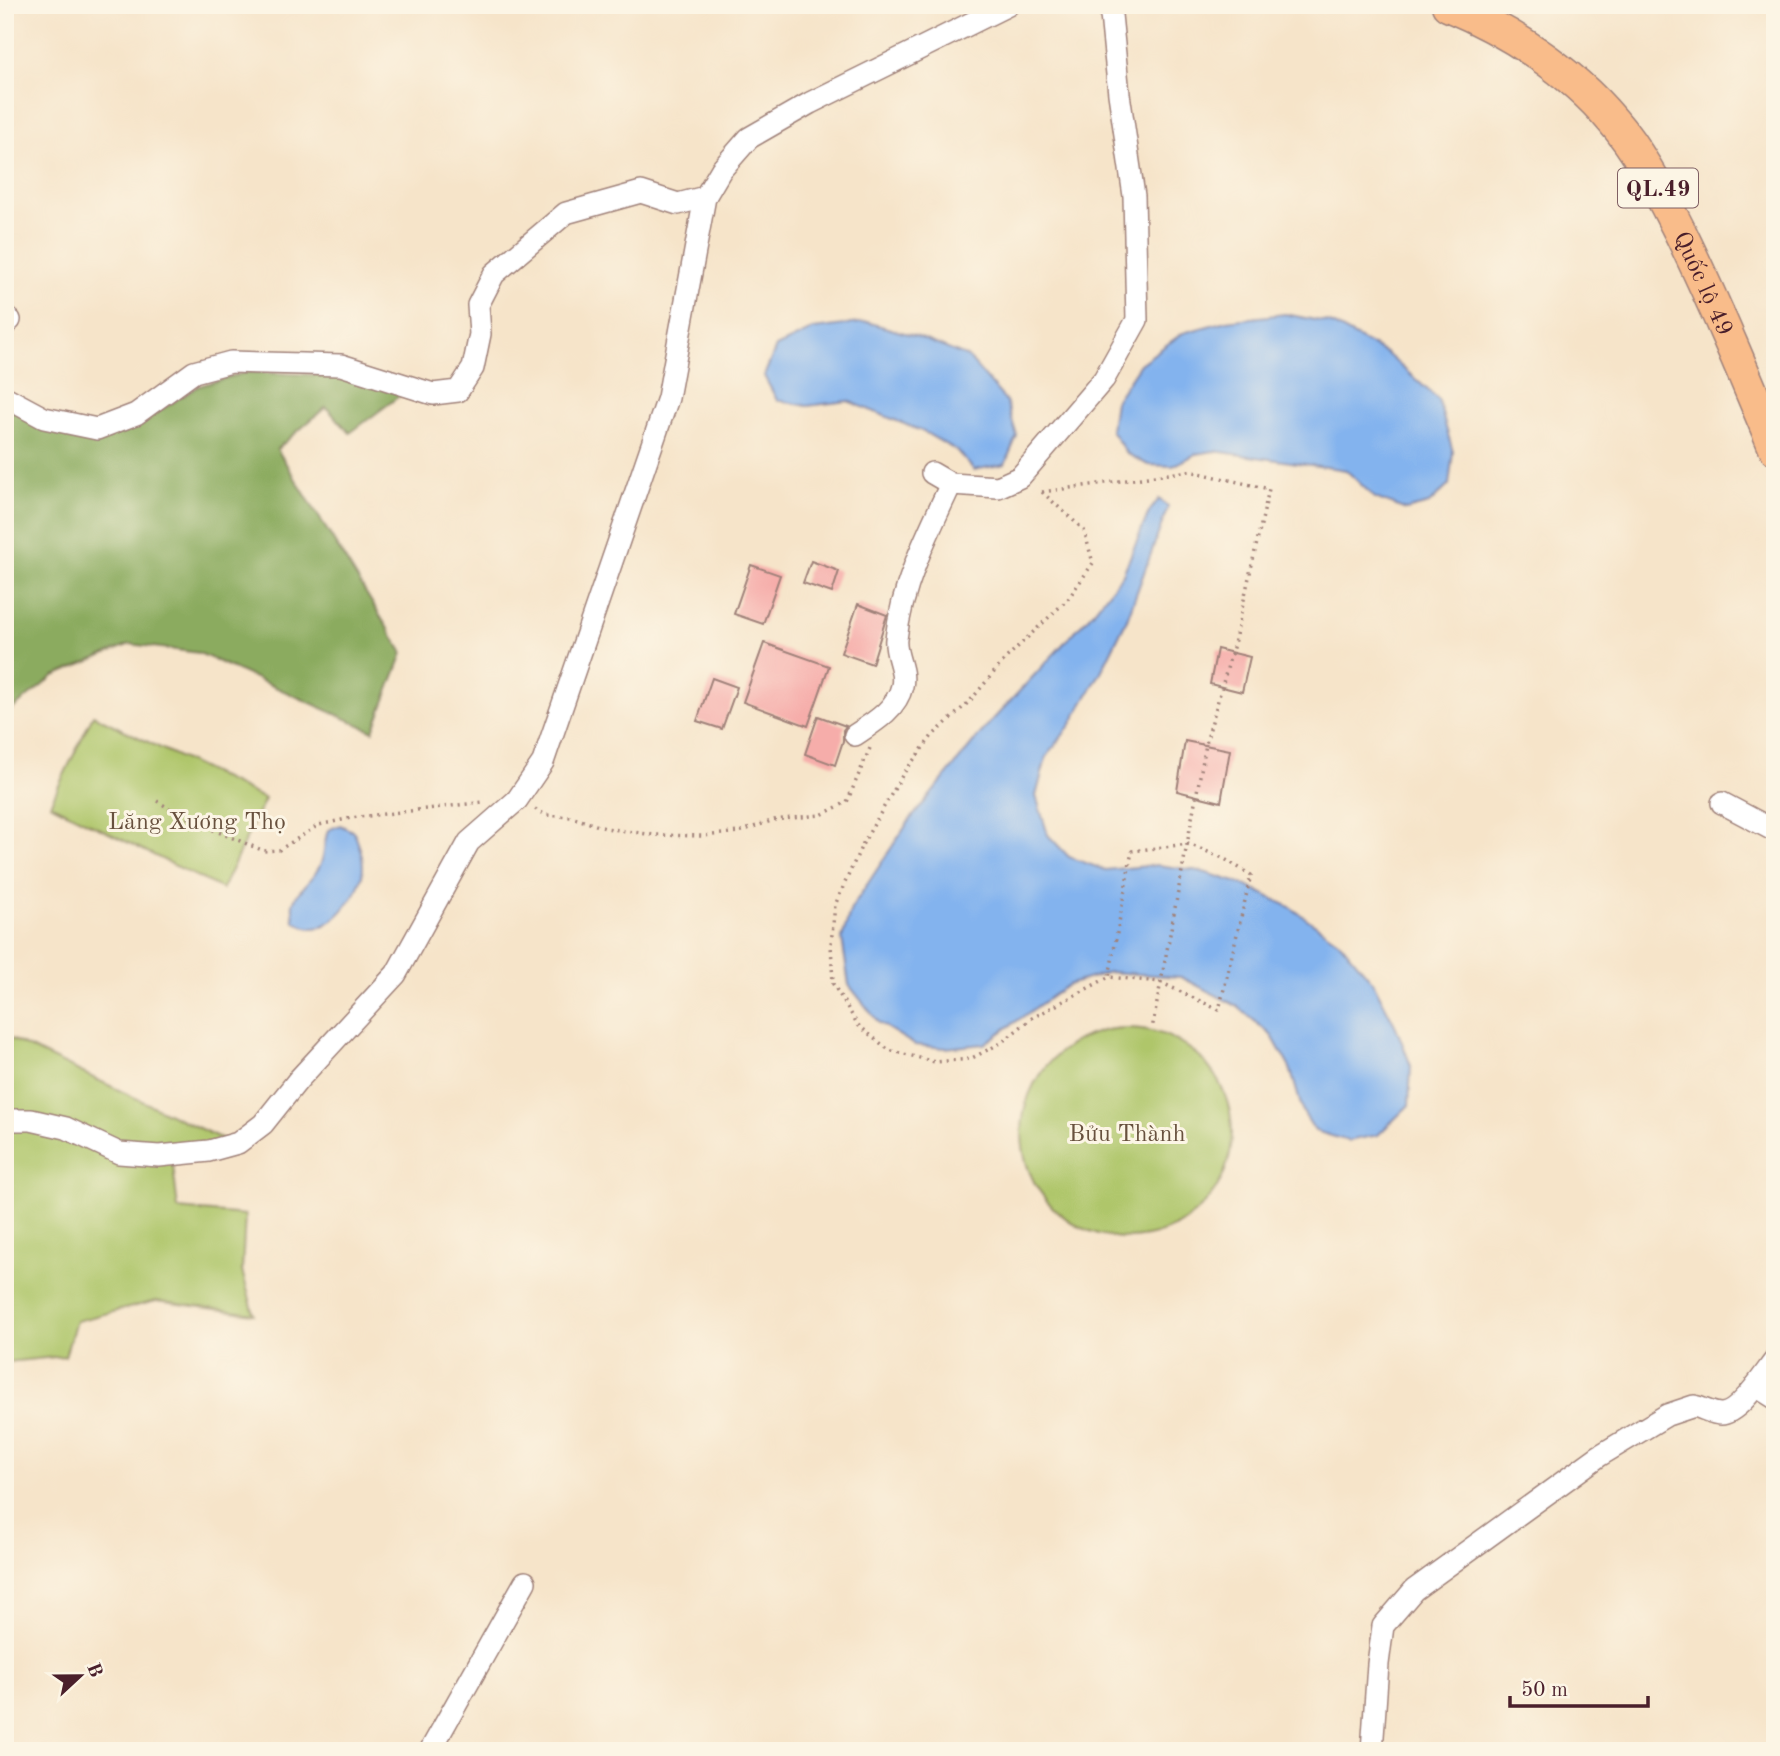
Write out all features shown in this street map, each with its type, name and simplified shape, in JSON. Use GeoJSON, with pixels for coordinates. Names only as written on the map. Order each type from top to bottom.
{"type":"FeatureCollection","features":[{"type":"Feature","properties":{"kind":"highway","name":"Quốc lộ 49"},"geometry":{"type":"LineString","coordinates":[[1448,5],[1485,20],[1535,52],[1562,72],[1612,120],[1657,185],[1705,282],[1775,448]]}},
{"type":"Feature","properties":{"kind":"street"},"geometry":{"type":"LineString","coordinates":[[5,1120],[31,1120],[66,1128],[119,1153],[159,1156],[209,1151],[238,1143],[263,1124],[299,1079],[396,974],[469,842],[517,800],[543,762],[668,398],[705,198],[722,170],[749,138],[810,103],[1008,5]]}},
{"type":"Feature","properties":{"kind":"street"},"geometry":{"type":"LineString","coordinates":[[932,472],[951,484],[998,487],[1020,477],[1104,379],[1137,320],[1134,196],[1119,94],[1110,5]]}},
{"type":"Feature","properties":{"kind":"street"},"geometry":{"type":"LineString","coordinates":[[5,397],[44,418],[97,429],[136,414],[194,372],[231,362],[341,365],[433,394],[458,391],[473,368],[480,334],[478,305],[494,274],[566,213],[641,192],[678,204],[705,198]]}},
{"type":"Feature","properties":{"kind":"street"},"geometry":{"type":"LineString","coordinates":[[5,317],[10,320],[5,326]]}},
{"type":"Feature","properties":{"kind":"street"},"geometry":{"type":"LineString","coordinates":[[855,735],[879,719],[892,705],[902,687],[903,670],[895,644],[898,624],[920,549],[951,484]]}},
{"type":"Feature","properties":{"kind":"street"},"geometry":{"type":"LineString","coordinates":[[1722,803],[1775,831]]}},
{"type":"Feature","properties":{"kind":"street"},"geometry":{"type":"LineString","coordinates":[[1372,1751],[1383,1626],[1414,1590],[1611,1449],[1667,1415],[1694,1406],[1716,1414],[1732,1411],[1756,1386],[1775,1360]]}},
{"type":"Feature","properties":{"kind":"street"},"geometry":{"type":"LineString","coordinates":[[1756,1386],[1775,1398]]}},
{"type":"Feature","properties":{"kind":"street"},"geometry":{"type":"LineString","coordinates":[[430,1751],[525,1582]]}},
{"type":"Feature","properties":{"kind":"path"},"geometry":{"type":"LineString","coordinates":[[1109,977],[1128,861],[1132,851],[1188,844],[1223,858],[1251,874],[1219,1010],[1160,982],[1109,977],[1032,1018],[1001,1044],[970,1059],[935,1062],[889,1050],[858,1025],[833,984],[831,944],[835,905],[862,845],[903,774],[932,736],[970,701],[1006,659],[1068,599],[1093,563],[1084,530],[1042,492],[1190,471],[1269,489],[1234,644],[1207,739],[1188,844],[1160,982],[1152,1029]]}},
{"type":"Feature","properties":{"kind":"path"},"geometry":{"type":"LineString","coordinates":[[158,801],[181,816],[196,820],[264,851],[279,850],[319,825],[351,818],[517,800],[546,815],[571,817],[605,828],[654,835],[704,836],[738,831],[774,820],[821,815],[847,802],[879,719]]}},
{"type":"Feature","properties":{"kind":"green space"},"geometry":{"type":"Polygon","coordinates":[[[247,372],[342,376],[402,394],[350,433],[326,407],[277,449],[403,653],[373,731],[199,653],[130,644],[54,676],[5,715],[5,407],[78,434],[123,433],[199,386],[247,372]]]}},
{"type":"Feature","properties":{"kind":"green space","name":"Lăng Xương Thọ"},"geometry":{"type":"Polygon","coordinates":[[[93,715],[265,799],[222,889],[50,804],[93,715]]]}},
{"type":"Feature","properties":{"kind":"green space","name":"Bửu Thành"},"geometry":{"type":"Polygon","coordinates":[[[1127,1028],[1148,1030],[1167,1036],[1186,1045],[1202,1058],[1215,1074],[1224,1093],[1230,1112],[1230,1154],[1224,1173],[1215,1192],[1202,1208],[1186,1221],[1167,1230],[1148,1236],[1127,1238],[1106,1236],[1087,1230],[1068,1221],[1052,1208],[1039,1192],[1030,1173],[1024,1154],[1022,1133],[1024,1112],[1030,1093],[1039,1074],[1052,1058],[1068,1045],[1087,1036],[1106,1030],[1127,1028]]]}},
{"type":"Feature","properties":{"kind":"green space"},"geometry":{"type":"Polygon","coordinates":[[[5,1036],[239,1147],[172,1156],[178,1209],[245,1215],[242,1271],[254,1314],[156,1301],[76,1321],[65,1356],[7,1362],[5,1036]]]}},
{"type":"Feature","properties":{"kind":"water"},"geometry":{"type":"Polygon","coordinates":[[[1285,314],[1330,323],[1386,353],[1438,399],[1453,452],[1449,485],[1429,504],[1406,510],[1375,498],[1346,470],[1214,451],[1196,454],[1173,466],[1148,465],[1126,453],[1111,430],[1115,401],[1140,364],[1183,333],[1226,321],[1285,314]]]}},
{"type":"Feature","properties":{"kind":"water"},"geometry":{"type":"Polygon","coordinates":[[[867,322],[918,337],[968,357],[1006,401],[1017,436],[1005,464],[974,470],[957,451],[924,432],[848,401],[807,406],[777,400],[764,376],[776,347],[814,329],[867,322]]]}},
{"type":"Feature","properties":{"kind":"water"},"geometry":{"type":"Polygon","coordinates":[[[1159,499],[1168,507],[1127,619],[1071,724],[1046,758],[1036,796],[1048,835],[1069,857],[1105,870],[1158,865],[1200,871],[1245,885],[1290,907],[1341,943],[1373,982],[1396,1027],[1411,1066],[1409,1105],[1378,1135],[1348,1141],[1315,1131],[1303,1112],[1290,1068],[1272,1036],[1237,1006],[1181,977],[1109,972],[1068,985],[984,1044],[945,1048],[915,1045],[879,1023],[849,985],[842,938],[851,909],[909,821],[987,726],[1094,611],[1123,574],[1149,512],[1159,499]]]}},
{"type":"Feature","properties":{"kind":"water"},"geometry":{"type":"Polygon","coordinates":[[[340,825],[354,832],[358,843],[363,864],[360,883],[346,906],[334,919],[320,927],[306,927],[294,921],[293,904],[318,869],[328,830],[340,825]]]}},
{"type":"Feature","properties":{"kind":"building"},"geometry":{"type":"Polygon","coordinates":[[[811,561],[839,571],[832,593],[803,583],[811,561]]]}},
{"type":"Feature","properties":{"kind":"building"},"geometry":{"type":"Polygon","coordinates":[[[751,565],[780,575],[763,624],[734,614],[751,565]]]}},
{"type":"Feature","properties":{"kind":"building"},"geometry":{"type":"Polygon","coordinates":[[[858,604],[887,615],[872,664],[841,653],[858,604]]]}},
{"type":"Feature","properties":{"kind":"building"},"geometry":{"type":"Polygon","coordinates":[[[764,643],[829,666],[808,726],[743,702],[764,643]]]}},
{"type":"Feature","properties":{"kind":"building"},"geometry":{"type":"Polygon","coordinates":[[[1217,649],[1250,657],[1242,692],[1210,684],[1217,649]]]}},
{"type":"Feature","properties":{"kind":"building"},"geometry":{"type":"Polygon","coordinates":[[[712,678],[737,687],[722,729],[697,721],[712,678]]]}},
{"type":"Feature","properties":{"kind":"building"},"geometry":{"type":"Polygon","coordinates":[[[818,716],[846,726],[835,765],[805,754],[818,716]]]}},
{"type":"Feature","properties":{"kind":"building"},"geometry":{"type":"Polygon","coordinates":[[[1185,741],[1230,750],[1221,802],[1177,791],[1185,741]]]}}]}
